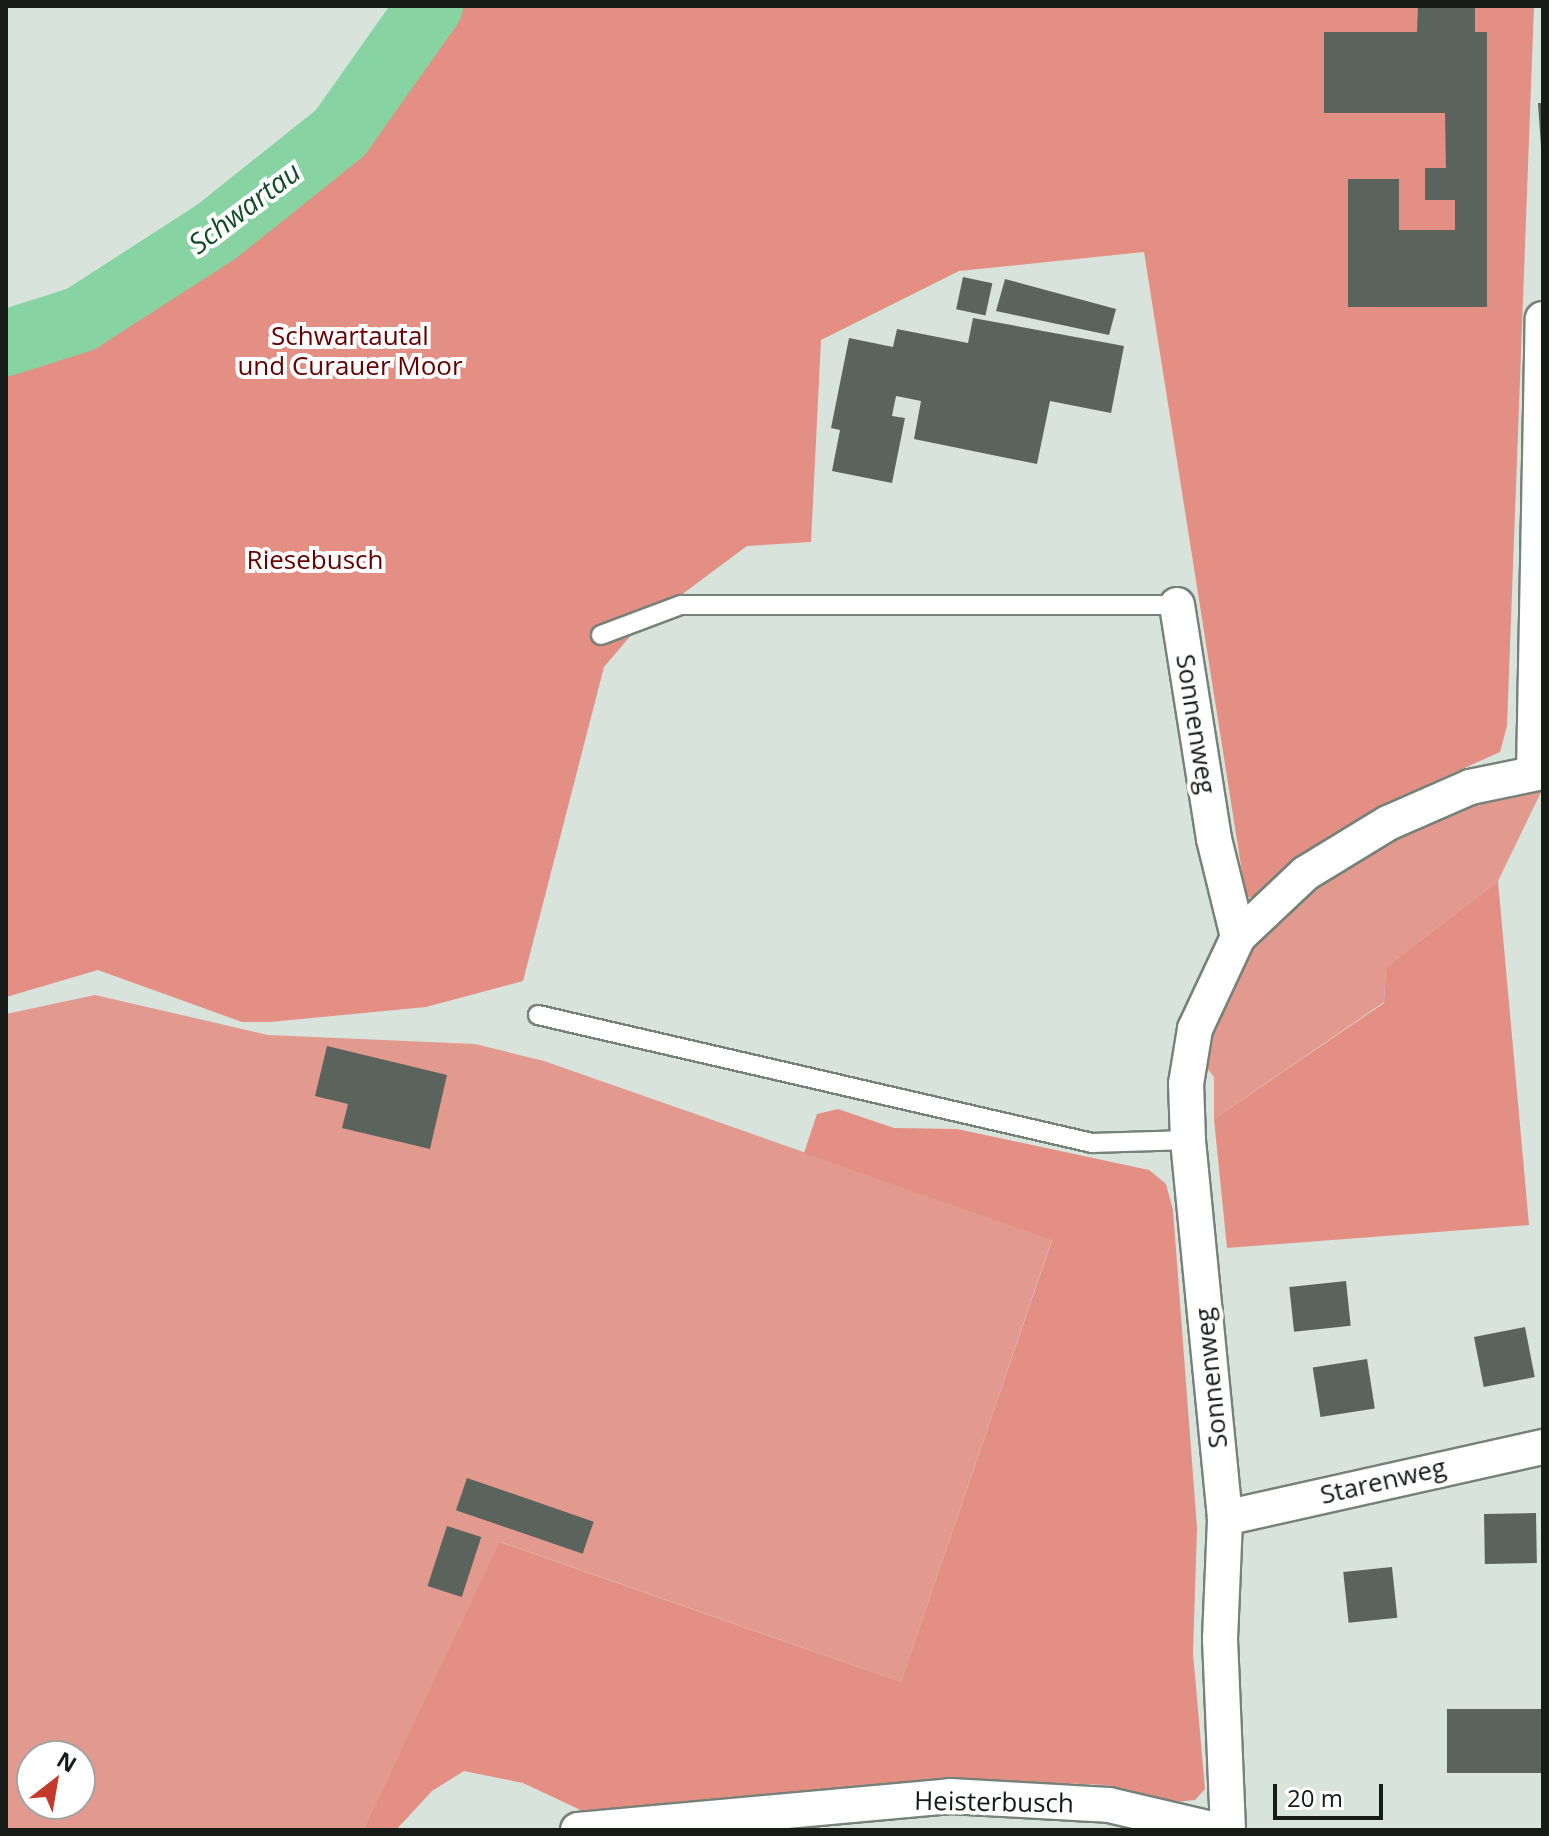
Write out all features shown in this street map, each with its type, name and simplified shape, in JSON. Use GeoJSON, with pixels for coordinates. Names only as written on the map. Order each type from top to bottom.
{"type":"FeatureCollection","features":[{"type":"Feature","properties":{"kind":"street"},"geometry":{"type":"LineString","coordinates":[[1538,772],[1543,319]]}},
{"type":"Feature","properties":{"kind":"street","name":"Sonnenweg"},"geometry":{"type":"LineString","coordinates":[[1177,605],[1214,839],[1238,937]]}},
{"type":"Feature","properties":{"kind":"street","name":"Sonnenweg"},"geometry":{"type":"LineString","coordinates":[[1228,1830],[1220,1639],[1225,1518],[1188,1140],[1186,1084],[1195,1029],[1238,937],[1306,873],[1388,823],[1470,787],[1538,772]]}},
{"type":"Feature","properties":{"kind":"street","name":"Starenweg"},"geometry":{"type":"LineString","coordinates":[[1225,1518],[1543,1447]]}},
{"type":"Feature","properties":{"kind":"street","name":"Heisterbusch"},"geometry":{"type":"LineString","coordinates":[[578,1830],[950,1796],[1109,1805],[1216,1830]]}},
{"type":"Feature","properties":{"kind":"lane"},"geometry":{"type":"LineString","coordinates":[[601,635],[681,605],[1177,605]]}},
{"type":"Feature","properties":{"kind":"lane"},"geometry":{"type":"LineString","coordinates":[[538,1015],[1092,1143],[1188,1140]]}},
{"type":"Feature","properties":{"kind":"shaded area"},"geometry":{"type":"Polygon","coordinates":[[[1543,788],[1498,881],[1386,967],[1384,1002],[1214,1119],[1214,1077],[1202,1062],[1219,1006],[1250,944],[1312,887],[1393,839],[1479,801],[1543,788]]]}},
{"type":"Feature","properties":{"kind":"shaded area"},"geometry":{"type":"Polygon","coordinates":[[[95,995],[268,1035],[475,1044],[544,1061],[1052,1239],[901,1682],[501,1542],[363,1830],[6,1830],[6,1014],[95,995]]]}},
{"type":"Feature","properties":{"kind":"green space","name":"Riesebusch"},"geometry":{"type":"Polygon","coordinates":[[[447,6],[1534,6],[1507,726],[1500,752],[1380,806],[1293,862],[1254,898],[1246,897],[1144,252],[959,271],[821,340],[811,542],[747,546],[638,627],[604,667],[523,981],[426,1007],[270,1022],[242,1022],[98,970],[6,997],[6,367],[92,341],[353,146],[447,6]]]}},
{"type":"Feature","properties":{"kind":"green space"},"geometry":{"type":"Polygon","coordinates":[[[1498,881],[1529,1225],[1227,1248],[1214,1119],[1384,1003],[1386,967],[1498,881]]]}},
{"type":"Feature","properties":{"kind":"green space"},"geometry":{"type":"Polygon","coordinates":[[[838,1109],[894,1128],[957,1129],[1149,1170],[1166,1184],[1173,1210],[1197,1528],[1193,1653],[1205,1789],[1195,1800],[1175,1802],[1106,1785],[943,1778],[587,1813],[523,1783],[464,1771],[432,1791],[396,1830],[363,1830],[500,1542],[901,1682],[1052,1240],[804,1153],[817,1114],[838,1109]]]}},
{"type":"Feature","properties":{"kind":"building"},"geometry":{"type":"Polygon","coordinates":[[[1418,6],[1475,6],[1475,32],[1487,32],[1487,307],[1348,307],[1348,179],[1399,179],[1399,230],[1455,230],[1455,200],[1425,200],[1425,168],[1446,168],[1445,113],[1324,113],[1324,32],[1417,32],[1418,6]]]}},
{"type":"Feature","properties":{"kind":"building"},"geometry":{"type":"Polygon","coordinates":[[[1538,103],[1543,103],[1543,147],[1541,147],[1538,103]]]}},
{"type":"Feature","properties":{"kind":"building"},"geometry":{"type":"Polygon","coordinates":[[[963,277],[992,283],[985,316],[956,309],[963,277]]]}},
{"type":"Feature","properties":{"kind":"building"},"geometry":{"type":"Polygon","coordinates":[[[1005,279],[1116,309],[1109,335],[996,311],[1005,279]]]}},
{"type":"Feature","properties":{"kind":"building"},"geometry":{"type":"Polygon","coordinates":[[[973,318],[1124,346],[1111,413],[1050,401],[1037,464],[914,439],[921,401],[896,396],[892,416],[905,418],[892,483],[832,471],[840,430],[831,428],[849,338],[893,347],[897,329],[968,343],[973,318]]]}},
{"type":"Feature","properties":{"kind":"building"},"geometry":{"type":"Polygon","coordinates":[[[327,1046],[447,1075],[430,1149],[342,1128],[348,1104],[315,1096],[327,1046]]]}},
{"type":"Feature","properties":{"kind":"building"},"geometry":{"type":"Polygon","coordinates":[[[1346,1281],[1351,1326],[1294,1332],[1289,1287],[1346,1281]]]}},
{"type":"Feature","properties":{"kind":"building"},"geometry":{"type":"Polygon","coordinates":[[[1525,1327],[1535,1377],[1484,1387],[1474,1337],[1525,1327]]]}},
{"type":"Feature","properties":{"kind":"building"},"geometry":{"type":"Polygon","coordinates":[[[1367,1359],[1375,1408],[1320,1417],[1313,1368],[1367,1359]]]}},
{"type":"Feature","properties":{"kind":"building"},"geometry":{"type":"Polygon","coordinates":[[[467,1478],[594,1522],[583,1554],[456,1510],[467,1478]]]}},
{"type":"Feature","properties":{"kind":"building"},"geometry":{"type":"Polygon","coordinates":[[[1536,1513],[1537,1563],[1485,1564],[1484,1514],[1536,1513]]]}},
{"type":"Feature","properties":{"kind":"building"},"geometry":{"type":"Polygon","coordinates":[[[447,1526],[481,1537],[462,1597],[428,1586],[447,1526]]]}},
{"type":"Feature","properties":{"kind":"building"},"geometry":{"type":"Polygon","coordinates":[[[1392,1567],[1397,1618],[1349,1623],[1343,1572],[1392,1567]]]}},
{"type":"Feature","properties":{"kind":"building"},"geometry":{"type":"Polygon","coordinates":[[[1447,1709],[1543,1709],[1543,1773],[1447,1773],[1447,1709]]]}},
{"type":"Feature","properties":{"kind":"waterway","name":"Schwartau"},"geometry":{"type":"LineString","coordinates":[[6,343],[81,319],[216,232],[340,133],[430,6]]}},
{"type":"Feature","properties":{"kind":"park label","name":"Schwartautal und Curauer Moor"},"geometry":{"type":"Point","coordinates":[350,351]}}]}
